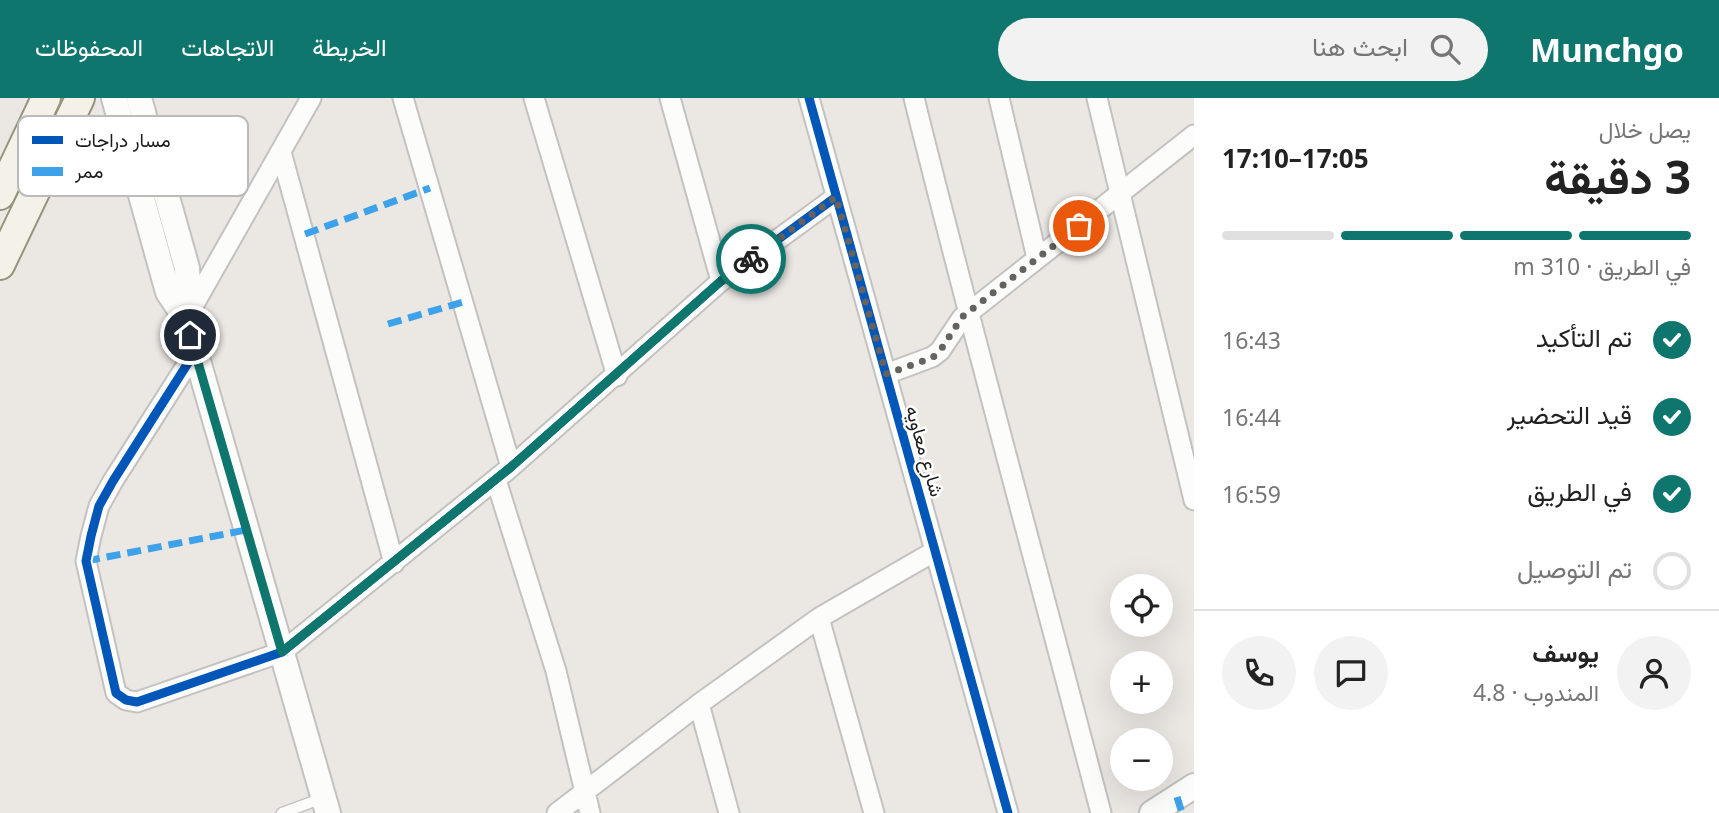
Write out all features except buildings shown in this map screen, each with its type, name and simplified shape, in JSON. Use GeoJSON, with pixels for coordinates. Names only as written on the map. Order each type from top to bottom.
{"type":"FeatureCollection","features":[{"type":"Feature","properties":{"kind":"main road"},"geometry":{"type":"LineString","coordinates":[[37,116],[46,98]]}},
{"type":"Feature","properties":{"kind":"main road"},"geometry":{"type":"LineString","coordinates":[[71,116],[80,98]]}},
{"type":"Feature","properties":{"kind":"main road"},"geometry":{"type":"LineString","coordinates":[[0,195],[18,157]]}},
{"type":"Feature","properties":{"kind":"main road"},"geometry":{"type":"LineString","coordinates":[[0,265],[33,196]]}},
{"type":"Feature","properties":{"kind":"street"},"geometry":{"type":"LineString","coordinates":[[114,98],[119,116]]}},
{"type":"Feature","properties":{"kind":"street"},"geometry":{"type":"LineString","coordinates":[[139,98],[144,116]]}},
{"type":"Feature","properties":{"kind":"street"},"geometry":{"type":"LineString","coordinates":[[186,319],[311,98]]}},
{"type":"Feature","properties":{"kind":"street"},"geometry":{"type":"LineString","coordinates":[[403,98],[511,467]]}},
{"type":"Feature","properties":{"kind":"street"},"geometry":{"type":"LineString","coordinates":[[534,98],[617,376]]}},
{"type":"Feature","properties":{"kind":"street"},"geometry":{"type":"LineString","coordinates":[[670,98],[721,281]]}},
{"type":"Feature","properties":{"kind":"street","name":"شارع معاويه"},"geometry":{"type":"LineString","coordinates":[[808,98],[1008,813]]}},
{"type":"Feature","properties":{"kind":"street"},"geometry":{"type":"LineString","coordinates":[[914,98],[950,246],[970,312],[1101,813]]}},
{"type":"Feature","properties":{"kind":"street"},"geometry":{"type":"LineString","coordinates":[[999,98],[1037,258]]}},
{"type":"Feature","properties":{"kind":"street"},"geometry":{"type":"LineString","coordinates":[[1097,98],[1194,500]]}},
{"type":"Feature","properties":{"kind":"street"},"geometry":{"type":"LineString","coordinates":[[886,374],[932,358],[948,343],[956,325],[970,312],[1194,135]]}},
{"type":"Feature","properties":{"kind":"street"},"geometry":{"type":"LineString","coordinates":[[281,152],[394,563]]}},
{"type":"Feature","properties":{"kind":"street"},"geometry":{"type":"LineString","coordinates":[[141,196],[168,292],[186,319],[325,805]]}},
{"type":"Feature","properties":{"kind":"street"},"geometry":{"type":"LineString","coordinates":[[167,196],[187,268],[189,302],[186,319]]}},
{"type":"Feature","properties":{"kind":"street"},"geometry":{"type":"LineString","coordinates":[[195,352],[99,506],[86,561],[116,692],[126,700],[137,702],[282,652],[496,480],[617,376],[721,281],[836,197]]}},
{"type":"Feature","properties":{"kind":"street"},"geometry":{"type":"LineString","coordinates":[[496,480],[556,671],[590,813]]}},
{"type":"Feature","properties":{"kind":"street"},"geometry":{"type":"LineString","coordinates":[[557,813],[699,704],[819,618],[935,551]]}},
{"type":"Feature","properties":{"kind":"street"},"geometry":{"type":"LineString","coordinates":[[819,618],[874,813]]}},
{"type":"Feature","properties":{"kind":"street"},"geometry":{"type":"LineString","coordinates":[[699,704],[729,813]]}},
{"type":"Feature","properties":{"kind":"street"},"geometry":{"type":"LineString","coordinates":[[1152,813],[1194,786]]}},
{"type":"Feature","properties":{"kind":"lane"},"geometry":{"type":"LineString","coordinates":[[282,813],[325,805]]}},
{"type":"Feature","properties":{"kind":"marked path"},"geometry":{"type":"LineString","coordinates":[[305,234],[430,188]]}},
{"type":"Feature","properties":{"kind":"marked path"},"geometry":{"type":"LineString","coordinates":[[388,324],[463,302]]}},
{"type":"Feature","properties":{"kind":"marked path"},"geometry":{"type":"LineString","coordinates":[[86,561],[246,530]]}},
{"type":"Feature","properties":{"kind":"marked path"},"geometry":{"type":"LineString","coordinates":[[1177,797],[1182,813]]}},
{"type":"Feature","properties":{"kind":"cycle path"},"geometry":{"type":"LineString","coordinates":[[809,98],[1008,813]]}},
{"type":"Feature","properties":{"kind":"cycle path"},"geometry":{"type":"LineString","coordinates":[[195,352],[99,506],[86,561],[116,693],[126,700],[137,702],[282,652],[511,467],[721,281],[836,197]]}},
{"type":"Feature","properties":{"kind":"way so far"},"geometry":{"type":"LineString","coordinates":[[751,259],[836,197],[886,374],[932,358],[948,343],[962,317],[1079,226]]}},
{"type":"Feature","properties":{"kind":"route"},"geometry":{"type":"LineString","coordinates":[[190,335],[282,652],[511,467],[617,376],[721,281],[751,259]]}}]}
